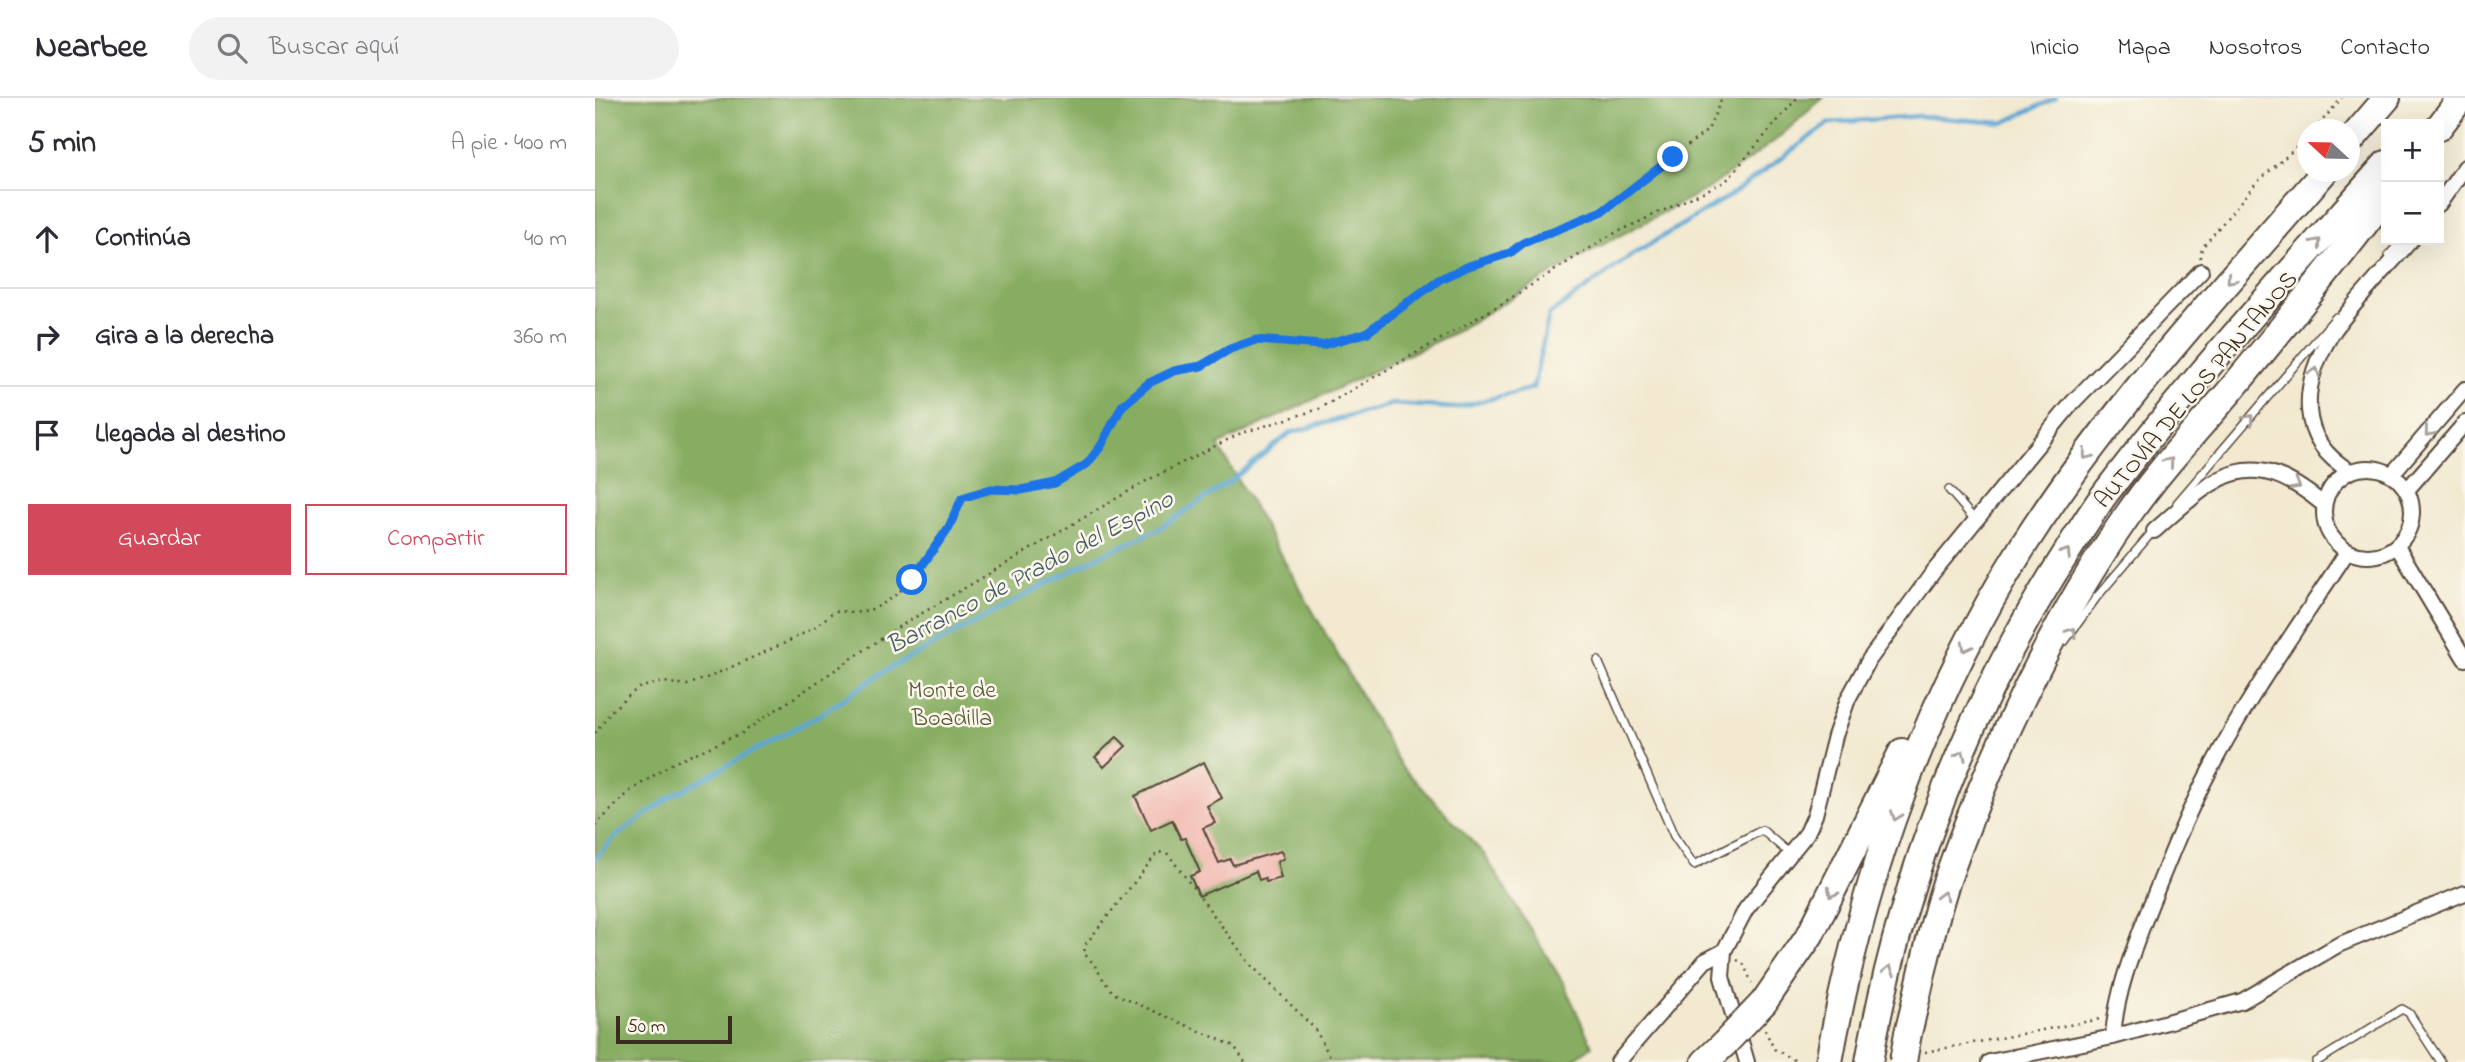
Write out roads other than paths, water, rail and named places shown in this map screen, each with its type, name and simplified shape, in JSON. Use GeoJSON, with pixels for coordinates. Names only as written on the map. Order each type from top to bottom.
{"type":"FeatureCollection","features":[{"type":"Feature","properties":{"kind":"highway"},"geometry":{"type":"LineString","coordinates":[[2360,129],[2387,98]]}},
{"type":"Feature","properties":{"kind":"highway"},"geometry":{"type":"LineString","coordinates":[[2426,119],[2445,98]]}},
{"type":"Feature","properties":{"kind":"highway"},"geometry":{"type":"LineString","coordinates":[[2444,120],[2461,98]]}},
{"type":"Feature","properties":{"kind":"highway","name":"AUTOVÍA DE LOS PANTANOS"},"geometry":{"type":"LineString","coordinates":[[1871,1049],[1899,925],[1920,855],[1994,683],[2041,593],[2109,487],[2381,170]]}},
{"type":"Feature","properties":{"kind":"highway","name":"AUTOVÍA DE LOS PANTANOS"},"geometry":{"type":"LineString","coordinates":[[1830,1055],[1857,930],[1935,705],[2023,546],[2075,471],[2135,394],[2315,182]]}},
{"type":"Feature","properties":{"kind":"highway"},"geometry":{"type":"LineString","coordinates":[[1908,1050],[1946,882],[2007,730],[2082,587],[2127,516],[2381,202]]}},
{"type":"Feature","properties":{"kind":"highway"},"geometry":{"type":"LineString","coordinates":[[1705,1062],[1764,1002],[1810,935],[1911,733],[1935,705]]}},
{"type":"Feature","properties":{"kind":"street"},"geometry":{"type":"LineString","coordinates":[[2444,197],[2465,167]]}},
{"type":"Feature","properties":{"kind":"street"},"geometry":{"type":"LineString","coordinates":[[2350,471],[2329,459],[2317,441],[2309,419],[2311,380],[2331,335],[2407,245]]}},
{"type":"Feature","properties":{"kind":"street"},"geometry":{"type":"LineString","coordinates":[[1747,1062],[1722,977],[1724,951],[1732,930],[1745,909],[1792,856],[1815,815],[1835,736],[1849,699],[1869,660],[1895,621],[2073,402],[2201,271]]}},
{"type":"Feature","properties":{"kind":"street"},"geometry":{"type":"LineString","coordinates":[[2392,474],[2465,389]]}},
{"type":"Feature","properties":{"kind":"street"},"geometry":{"type":"LineString","coordinates":[[2407,490],[2465,423]]}},
{"type":"Feature","properties":{"kind":"street"},"geometry":{"type":"LineString","coordinates":[[2371,467],[2392,474],[2407,490],[2412,506],[2411,525],[2397,546],[2385,554],[2367,557],[2347,552],[2334,541],[2326,527],[2324,505],[2332,485],[2350,471],[2371,467]]}},
{"type":"Feature","properties":{"kind":"street"},"geometry":{"type":"LineString","coordinates":[[2154,531],[2210,482],[2243,470],[2271,473],[2298,483],[2324,505]]}},
{"type":"Feature","properties":{"kind":"street"},"geometry":{"type":"LineString","coordinates":[[2397,546],[2465,659]]}},
{"type":"Feature","properties":{"kind":"street"},"geometry":{"type":"LineString","coordinates":[[2113,1037],[2115,1016],[2138,937],[2170,856],[2210,768],[2261,682],[2347,552]]}},
{"type":"Feature","properties":{"kind":"street"},"geometry":{"type":"LineString","coordinates":[[1989,1062],[2113,1037],[2242,1001],[2338,945],[2465,893]]}},
{"type":"Feature","properties":{"kind":"street"},"geometry":{"type":"LineString","coordinates":[[1618,1062],[1705,961],[1724,951]]}},
{"type":"Feature","properties":{"kind":"lane"},"geometry":{"type":"LineString","coordinates":[[2444,191],[2465,167]]}},
{"type":"Feature","properties":{"kind":"lane"},"geometry":{"type":"LineString","coordinates":[[2060,649],[2096,598],[2398,245]]}},
{"type":"Feature","properties":{"kind":"lane"},"geometry":{"type":"LineString","coordinates":[[1949,490],[1975,520]]}},
{"type":"Feature","properties":{"kind":"lane"},"geometry":{"type":"LineString","coordinates":[[2007,730],[2052,659]]}},
{"type":"Feature","properties":{"kind":"lane"},"geometry":{"type":"LineString","coordinates":[[1598,661],[1674,836],[1694,865],[1762,830],[1792,856]]}},
{"type":"Feature","properties":{"kind":"lane"},"geometry":{"type":"LineString","coordinates":[[2316,1062],[2402,1009],[2409,1013],[2441,1062]]}},
{"type":"Feature","properties":{"kind":"waterway","name":"Barranco de Prado del Espino"},"geometry":{"type":"LineString","coordinates":[[595,859],[615,837],[670,797],[821,714],[885,671],[1093,559],[1157,530],[1232,480],[1290,433],[1393,404],[1455,408],[1533,388],[1549,315],[1632,255],[1731,195],[1829,123],[1919,116],[2003,123],[2056,98]]}},
{"type":"Feature","properties":{"kind":"park label","name":"Monte de Boadilla"},"geometry":{"type":"Point","coordinates":[952,703]}}]}
